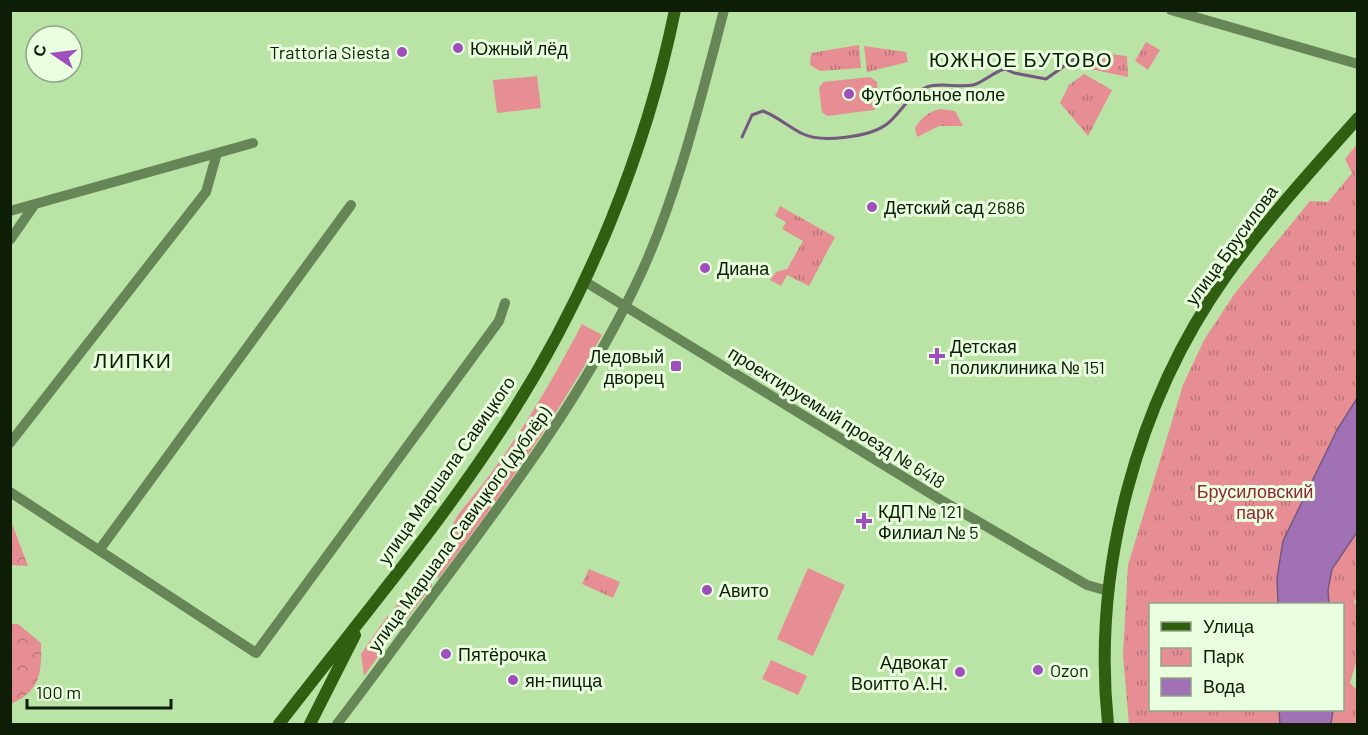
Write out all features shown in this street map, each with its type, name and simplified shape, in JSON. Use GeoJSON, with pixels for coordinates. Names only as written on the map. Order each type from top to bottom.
{"type":"FeatureCollection","features":[{"type":"Feature","properties":{"kind":"street","name":"улица Маршала Савицкого"},"geometry":{"type":"LineString","coordinates":[[279,724],[443,513],[510,416],[546,356],[584,281],[627,174],[647,116],[675,10]]}},
{"type":"Feature","properties":{"kind":"street","name":"улица Маршала Савицкого (дублёр)"},"geometry":{"type":"LineString","coordinates":[[337,724],[518,482],[554,428],[625,307],[643,270],[677,174],[724,10]]}},
{"type":"Feature","properties":{"kind":"street"},"geometry":{"type":"LineString","coordinates":[[1172,10],[1358,64]]}},
{"type":"Feature","properties":{"kind":"street","name":"улица Брусилова"},"geometry":{"type":"LineString","coordinates":[[1108,724],[1106,682],[1108,591],[1117,537],[1134,468],[1164,388],[1209,302],[1257,234],[1358,118]]}},
{"type":"Feature","properties":{"kind":"street"},"geometry":{"type":"LineString","coordinates":[[10,211],[253,143]]}},
{"type":"Feature","properties":{"kind":"street"},"geometry":{"type":"LineString","coordinates":[[10,443],[206,192],[217,153]]}},
{"type":"Feature","properties":{"kind":"street"},"geometry":{"type":"LineString","coordinates":[[10,240],[35,204]]}},
{"type":"Feature","properties":{"kind":"street"},"geometry":{"type":"LineString","coordinates":[[100,549],[351,205]]}},
{"type":"Feature","properties":{"kind":"street","name":"проектируемый проезд № 6418"},"geometry":{"type":"LineString","coordinates":[[584,281],[941,500],[1087,585],[1108,591]]}},
{"type":"Feature","properties":{"kind":"street"},"geometry":{"type":"LineString","coordinates":[[10,492],[256,653],[499,321],[505,303]]}},
{"type":"Feature","properties":{"kind":"street"},"geometry":{"type":"LineString","coordinates":[[310,724],[369,608]]}},
{"type":"Feature","properties":{"kind":"green space"},"geometry":{"type":"Polygon","coordinates":[[[1146,42],[1160,50],[1148,70],[1135,61],[1146,42]]]}},
{"type":"Feature","properties":{"kind":"green space"},"geometry":{"type":"Polygon","coordinates":[[[859,45],[861,68],[820,71],[810,65],[811,53],[859,45]]]}},
{"type":"Feature","properties":{"kind":"green space"},"geometry":{"type":"Polygon","coordinates":[[[864,46],[906,52],[908,62],[867,72],[864,46]]]}},
{"type":"Feature","properties":{"kind":"green space"},"geometry":{"type":"Polygon","coordinates":[[[1109,54],[1127,56],[1128,77],[1090,69],[1109,54]]]}},
{"type":"Feature","properties":{"kind":"green space"},"geometry":{"type":"Polygon","coordinates":[[[1084,74],[1112,90],[1088,136],[1060,103],[1069,85],[1084,74]]]}},
{"type":"Feature","properties":{"kind":"green space"},"geometry":{"type":"Polygon","coordinates":[[[537,76],[541,108],[497,113],[493,80],[537,76]]]}},
{"type":"Feature","properties":{"kind":"green space","name":"Футбольное поле"},"geometry":{"type":"Polygon","coordinates":[[[870,77],[877,82],[879,105],[874,110],[827,116],[822,112],[819,88],[823,82],[870,77]]]}},
{"type":"Feature","properties":{"kind":"green space"},"geometry":{"type":"Polygon","coordinates":[[[940,109],[955,111],[963,126],[939,126],[917,137],[915,128],[920,121],[929,113],[940,109]]]}},
{"type":"Feature","properties":{"kind":"green space","name":"Брусиловский парк"},"geometry":{"type":"Polygon","coordinates":[[[1357,144],[1358,596],[1354,602],[1357,606],[1358,656],[1350,683],[1357,690],[1357,724],[1129,724],[1123,655],[1128,565],[1183,385],[1204,340],[1235,293],[1310,201],[1328,202],[1352,173],[1345,159],[1357,144]]]}},
{"type":"Feature","properties":{"kind":"green space"},"geometry":{"type":"Polygon","coordinates":[[[780,206],[835,237],[809,286],[787,275],[781,286],[770,280],[776,272],[787,269],[803,241],[782,229],[786,222],[775,216],[780,206]]]}},
{"type":"Feature","properties":{"kind":"green space"},"geometry":{"type":"Polygon","coordinates":[[[582,324],[602,335],[584,367],[524,460],[438,579],[434,564],[451,538],[452,526],[518,434],[582,324]]]}},
{"type":"Feature","properties":{"kind":"green space"},"geometry":{"type":"Polygon","coordinates":[[[11,521],[28,566],[11,565],[11,521]]]}},
{"type":"Feature","properties":{"kind":"green space"},"geometry":{"type":"Polygon","coordinates":[[[430,567],[432,586],[401,626],[392,611],[430,567]]]}},
{"type":"Feature","properties":{"kind":"green space"},"geometry":{"type":"Polygon","coordinates":[[[808,568],[845,585],[813,656],[777,639],[808,568]]]}},
{"type":"Feature","properties":{"kind":"green space"},"geometry":{"type":"Polygon","coordinates":[[[589,569],[620,582],[613,598],[582,584],[589,569]]]}},
{"type":"Feature","properties":{"kind":"green space"},"geometry":{"type":"Polygon","coordinates":[[[388,615],[398,629],[364,676],[361,654],[388,615]]]}},
{"type":"Feature","properties":{"kind":"green space"},"geometry":{"type":"Polygon","coordinates":[[[11,624],[18,624],[41,643],[41,663],[34,687],[21,699],[11,704],[11,624]]]}},
{"type":"Feature","properties":{"kind":"green space"},"geometry":{"type":"Polygon","coordinates":[[[771,660],[807,676],[798,695],[762,679],[771,660]]]}},
{"type":"Feature","properties":{"kind":"water"},"geometry":{"type":"Polygon","coordinates":[[[1357,398],[1357,532],[1332,569],[1328,590],[1329,603],[1278,603],[1277,578],[1283,541],[1337,430],[1357,398]]]}},
{"type":"Feature","properties":{"kind":"water"},"geometry":{"type":"Polygon","coordinates":[[[1279,711],[1333,711],[1331,724],[1280,724],[1279,711]]]}},
{"type":"Feature","properties":{"kind":"waterway"},"geometry":{"type":"LineString","coordinates":[[742,137],[752,115],[763,111],[811,137],[833,138],[858,135],[879,129],[887,124],[915,94],[927,87],[973,85],[1005,69],[1046,79],[1077,57]]}},
{"type":"Feature","properties":{"kind":"place","name":"Южный лёд"},"geometry":{"type":"Point","coordinates":[458,48]}},
{"type":"Feature","properties":{"kind":"place","name":"Trattoria Siesta"},"geometry":{"type":"Point","coordinates":[402,52]}},
{"type":"Feature","properties":{"kind":"place","name":"Футбольное поле"},"geometry":{"type":"Point","coordinates":[849,94]}},
{"type":"Feature","properties":{"kind":"place","name":"Детский сад 2686"},"geometry":{"type":"Point","coordinates":[872,207]}},
{"type":"Feature","properties":{"kind":"place","name":"Диана"},"geometry":{"type":"Point","coordinates":[705,268]}},
{"type":"Feature","properties":{"kind":"place","name":"Детская поликлиника № 151"},"geometry":{"type":"Point","coordinates":[937,356]}},
{"type":"Feature","properties":{"kind":"place","name":"Ледовый дворец"},"geometry":{"type":"Point","coordinates":[676,366]}},
{"type":"Feature","properties":{"kind":"place","name":"КДП № 121 Филиал № 5"},"geometry":{"type":"Point","coordinates":[864,521]}},
{"type":"Feature","properties":{"kind":"place","name":"Авито"},"geometry":{"type":"Point","coordinates":[707,590]}},
{"type":"Feature","properties":{"kind":"place","name":"Пятёрочка"},"geometry":{"type":"Point","coordinates":[446,654]}},
{"type":"Feature","properties":{"kind":"place","name":"Ozon"},"geometry":{"type":"Point","coordinates":[1038,670]}},
{"type":"Feature","properties":{"kind":"place","name":"Адвокат Воитто А.Н."},"geometry":{"type":"Point","coordinates":[960,672]}},
{"type":"Feature","properties":{"kind":"place","name":"ян-пицца"},"geometry":{"type":"Point","coordinates":[513,680]}},
{"type":"Feature","properties":{"kind":"district","name":"ЮЖНОЕ БУТОВО"},"geometry":{"type":"Point","coordinates":[1021,59]}},
{"type":"Feature","properties":{"kind":"district","name":"ЛИПКИ"},"geometry":{"type":"Point","coordinates":[133,359]}}]}
